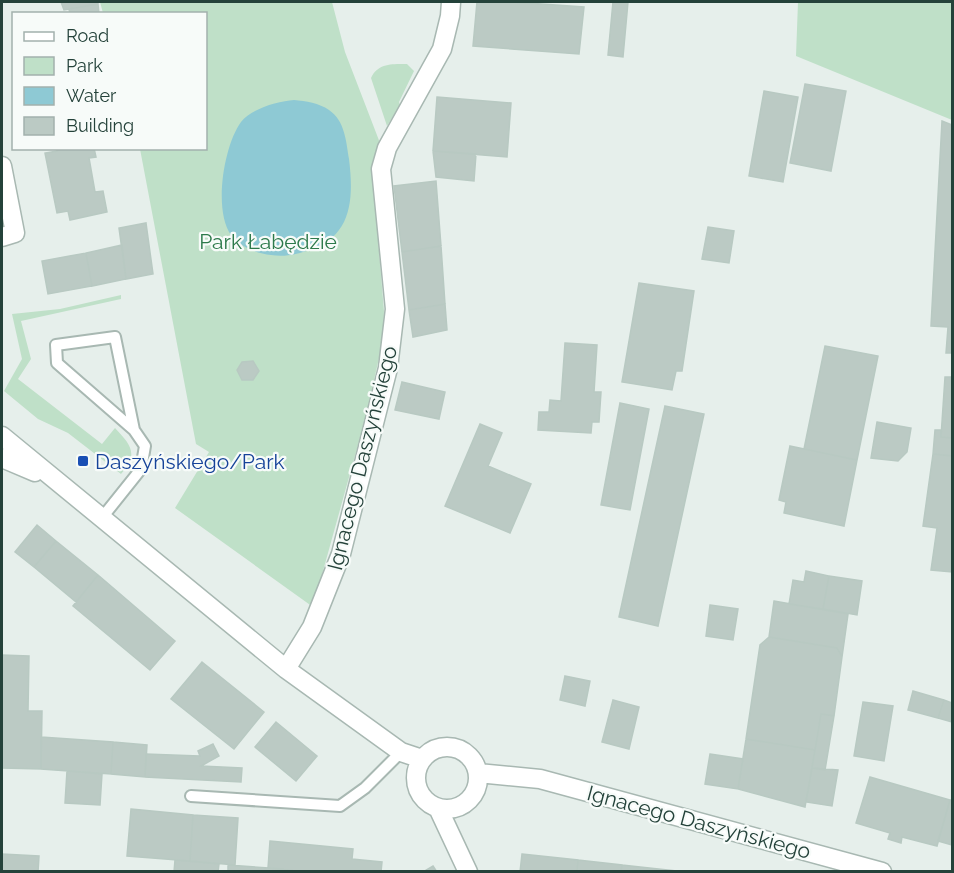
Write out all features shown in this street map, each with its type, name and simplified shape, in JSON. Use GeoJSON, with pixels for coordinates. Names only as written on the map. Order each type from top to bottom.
{"type":"FeatureCollection","features":[{"type":"Feature","properties":{"kind":"street","name":"Ignacego Daszyńskiego"},"geometry":{"type":"LineString","coordinates":[[286,669],[312,627],[341,554],[388,368],[395,309],[381,169],[387,148],[442,49],[452,2]]}},
{"type":"Feature","properties":{"kind":"street"},"geometry":{"type":"LineString","coordinates":[[2,166],[15,233],[2,237]]}},
{"type":"Feature","properties":{"kind":"street"},"geometry":{"type":"LineString","coordinates":[[2,436],[286,669],[401,752],[422,759]]}},
{"type":"Feature","properties":{"kind":"street"},"geometry":{"type":"LineString","coordinates":[[2,458],[53,480]]}},
{"type":"Feature","properties":{"kind":"street"},"geometry":{"type":"LineString","coordinates":[[438,808],[459,807],[475,793],[478,783],[475,763],[468,754],[449,746],[429,752],[422,759],[416,778],[422,796],[438,808],[468,872]]}},
{"type":"Feature","properties":{"kind":"street","name":"Ignacego Daszyńskiego"},"geometry":{"type":"LineString","coordinates":[[478,773],[540,779],[882,872]]}},
{"type":"Feature","properties":{"kind":"lane"},"geometry":{"type":"LineString","coordinates":[[101,519],[141,469],[145,446],[134,430],[57,363],[56,345],[115,337],[134,430]]}},
{"type":"Feature","properties":{"kind":"lane"},"geometry":{"type":"LineString","coordinates":[[191,796],[340,806],[365,789],[401,752]]}},
{"type":"Feature","properties":{"kind":"green space","name":"Park Łabędzie"},"geometry":{"type":"Polygon","coordinates":[[[100,2],[332,2],[345,52],[380,143],[374,159],[373,178],[384,311],[383,340],[366,416],[313,607],[175,508],[209,452],[196,444],[140,150],[207,150],[207,12],[103,12],[100,2]]]}},
{"type":"Feature","properties":{"kind":"green space"},"geometry":{"type":"Polygon","coordinates":[[[798,2],[952,2],[952,120],[796,56],[798,2]]]}},
{"type":"Feature","properties":{"kind":"green space"},"geometry":{"type":"Polygon","coordinates":[[[391,64],[407,64],[414,71],[399,102],[400,105],[387,126],[371,78],[377,69],[382,67],[391,64]]]}},
{"type":"Feature","properties":{"kind":"green space"},"geometry":{"type":"Polygon","coordinates":[[[121,295],[121,299],[21,321],[31,359],[18,379],[102,444],[115,428],[131,450],[130,461],[121,474],[68,433],[38,419],[4,391],[22,359],[12,314],[60,309],[121,295]]]}},
{"type":"Feature","properties":{"kind":"water"},"geometry":{"type":"Polygon","coordinates":[[[294,100],[308,102],[329,110],[342,126],[349,159],[350,203],[341,227],[333,237],[321,245],[293,255],[265,254],[239,243],[231,235],[226,224],[222,194],[226,161],[235,132],[245,117],[265,106],[294,100]]]}},
{"type":"Feature","properties":{"kind":"building"},"geometry":{"type":"Polygon","coordinates":[[[61,2],[97,2],[98,4],[64,10],[61,2]]]}},
{"type":"Feature","properties":{"kind":"building"},"geometry":{"type":"Polygon","coordinates":[[[477,2],[584,7],[579,54],[473,46],[477,2]]]}},
{"type":"Feature","properties":{"kind":"building"},"geometry":{"type":"Polygon","coordinates":[[[613,2],[628,2],[623,57],[608,55],[613,2]]]}},
{"type":"Feature","properties":{"kind":"building"},"geometry":{"type":"Polygon","coordinates":[[[98,4],[99,12],[70,12],[69,9],[98,4]]]}},
{"type":"Feature","properties":{"kind":"building"},"geometry":{"type":"Polygon","coordinates":[[[805,84],[846,91],[831,171],[790,163],[805,84]]]}},
{"type":"Feature","properties":{"kind":"building"},"geometry":{"type":"Polygon","coordinates":[[[764,91],[798,97],[783,182],[749,176],[764,91]]]}},
{"type":"Feature","properties":{"kind":"building"},"geometry":{"type":"Polygon","coordinates":[[[437,97],[511,103],[507,157],[433,151],[437,97]]]}},
{"type":"Feature","properties":{"kind":"building"},"geometry":{"type":"Polygon","coordinates":[[[942,121],[952,125],[952,353],[946,353],[948,327],[931,326],[942,121]]]}},
{"type":"Feature","properties":{"kind":"building"},"geometry":{"type":"Polygon","coordinates":[[[94,150],[96,157],[89,158],[95,192],[103,191],[107,212],[70,220],[68,211],[57,213],[45,153],[94,150]]]}},
{"type":"Feature","properties":{"kind":"building"},"geometry":{"type":"Polygon","coordinates":[[[433,151],[476,154],[474,181],[436,177],[433,151]]]}},
{"type":"Feature","properties":{"kind":"building"},"geometry":{"type":"Polygon","coordinates":[[[436,181],[441,246],[402,252],[394,186],[436,181]]]}},
{"type":"Feature","properties":{"kind":"building"},"geometry":{"type":"Polygon","coordinates":[[[146,223],[153,274],[126,279],[119,228],[146,223]]]}},
{"type":"Feature","properties":{"kind":"building"},"geometry":{"type":"Polygon","coordinates":[[[708,227],[734,231],[729,263],[702,259],[708,227]]]}},
{"type":"Feature","properties":{"kind":"building"},"geometry":{"type":"Polygon","coordinates":[[[122,245],[126,279],[92,286],[86,253],[122,245]]]}},
{"type":"Feature","properties":{"kind":"building"},"geometry":{"type":"Polygon","coordinates":[[[441,246],[445,304],[409,310],[402,252],[441,246]]]}},
{"type":"Feature","properties":{"kind":"building"},"geometry":{"type":"Polygon","coordinates":[[[86,253],[92,286],[48,294],[42,261],[86,253]]]}},
{"type":"Feature","properties":{"kind":"building"},"geometry":{"type":"Polygon","coordinates":[[[639,283],[694,291],[682,371],[676,371],[672,390],[622,382],[639,283]]]}},
{"type":"Feature","properties":{"kind":"building"},"geometry":{"type":"Polygon","coordinates":[[[445,304],[447,330],[413,337],[409,310],[445,304]]]}},
{"type":"Feature","properties":{"kind":"building"},"geometry":{"type":"Polygon","coordinates":[[[565,343],[597,345],[594,392],[601,392],[599,422],[592,422],[591,433],[538,430],[539,412],[549,412],[550,400],[561,401],[565,343]]]}},
{"type":"Feature","properties":{"kind":"building"},"geometry":{"type":"Polygon","coordinates":[[[825,346],[878,356],[857,460],[804,449],[825,346]]]}},
{"type":"Feature","properties":{"kind":"building"},"geometry":{"type":"Polygon","coordinates":[[[253,361],[259,371],[253,380],[242,380],[237,370],[242,362],[253,361]]]}},
{"type":"Feature","properties":{"kind":"building"},"geometry":{"type":"Polygon","coordinates":[[[945,377],[952,377],[952,438],[941,437],[945,377]]]}},
{"type":"Feature","properties":{"kind":"building"},"geometry":{"type":"Polygon","coordinates":[[[402,382],[445,392],[439,419],[395,410],[402,382]]]}},
{"type":"Feature","properties":{"kind":"building"},"geometry":{"type":"Polygon","coordinates":[[[620,403],[649,409],[630,510],[601,505],[620,403]]]}},
{"type":"Feature","properties":{"kind":"building"},"geometry":{"type":"Polygon","coordinates":[[[665,406],[704,414],[658,626],[619,617],[665,406]]]}},
{"type":"Feature","properties":{"kind":"building"},"geometry":{"type":"Polygon","coordinates":[[[877,422],[911,428],[907,452],[898,461],[871,458],[877,422]]]}},
{"type":"Feature","properties":{"kind":"building"},"geometry":{"type":"Polygon","coordinates":[[[480,424],[502,433],[488,466],[531,484],[510,533],[445,506],[480,424]]]}},
{"type":"Feature","properties":{"kind":"building"},"geometry":{"type":"Polygon","coordinates":[[[935,430],[941,430],[941,437],[952,438],[952,456],[933,454],[935,430]]]}},
{"type":"Feature","properties":{"kind":"building"},"geometry":{"type":"Polygon","coordinates":[[[790,446],[857,460],[844,526],[784,513],[786,502],[779,500],[790,446]]]}},
{"type":"Feature","properties":{"kind":"building"},"geometry":{"type":"Polygon","coordinates":[[[933,454],[952,456],[952,572],[931,570],[937,528],[923,526],[933,454]]]}},
{"type":"Feature","properties":{"kind":"building"},"geometry":{"type":"Polygon","coordinates":[[[37,525],[56,541],[34,567],[15,552],[37,525]]]}},
{"type":"Feature","properties":{"kind":"building"},"geometry":{"type":"Polygon","coordinates":[[[56,541],[98,575],[76,602],[34,567],[56,541]]]}},
{"type":"Feature","properties":{"kind":"building"},"geometry":{"type":"Polygon","coordinates":[[[806,571],[829,576],[823,609],[789,604],[793,580],[804,582],[806,571]]]}},
{"type":"Feature","properties":{"kind":"building"},"geometry":{"type":"Polygon","coordinates":[[[98,575],[175,641],[150,670],[73,606],[98,575]]]}},
{"type":"Feature","properties":{"kind":"building"},"geometry":{"type":"Polygon","coordinates":[[[829,576],[862,581],[857,615],[823,609],[829,576]]]}},
{"type":"Feature","properties":{"kind":"building"},"geometry":{"type":"Polygon","coordinates":[[[774,601],[848,614],[842,657],[837,648],[769,637],[774,601]]]}},
{"type":"Feature","properties":{"kind":"building"},"geometry":{"type":"Polygon","coordinates":[[[710,605],[738,609],[733,640],[706,636],[710,605]]]}},
{"type":"Feature","properties":{"kind":"building"},"geometry":{"type":"Polygon","coordinates":[[[769,637],[837,648],[842,657],[834,716],[821,714],[815,750],[746,739],[760,645],[769,637]]]}},
{"type":"Feature","properties":{"kind":"building"},"geometry":{"type":"Polygon","coordinates":[[[2,655],[29,656],[28,711],[42,711],[41,769],[2,768],[2,655]]]}},
{"type":"Feature","properties":{"kind":"building"},"geometry":{"type":"Polygon","coordinates":[[[202,662],[264,712],[234,749],[171,699],[202,662]]]}},
{"type":"Feature","properties":{"kind":"building"},"geometry":{"type":"Polygon","coordinates":[[[565,676],[590,681],[585,706],[560,700],[565,676]]]}},
{"type":"Feature","properties":{"kind":"building"},"geometry":{"type":"Polygon","coordinates":[[[913,691],[944,700],[938,718],[908,710],[913,691]]]}},
{"type":"Feature","properties":{"kind":"building"},"geometry":{"type":"Polygon","coordinates":[[[613,700],[639,707],[629,749],[602,742],[613,700]]]}},
{"type":"Feature","properties":{"kind":"building"},"geometry":{"type":"Polygon","coordinates":[[[944,700],[952,703],[952,722],[938,718],[944,700]]]}},
{"type":"Feature","properties":{"kind":"building"},"geometry":{"type":"Polygon","coordinates":[[[863,702],[893,706],[884,761],[854,756],[863,702]]]}},
{"type":"Feature","properties":{"kind":"building"},"geometry":{"type":"Polygon","coordinates":[[[821,714],[834,716],[825,770],[812,768],[821,714]]]}},
{"type":"Feature","properties":{"kind":"building"},"geometry":{"type":"Polygon","coordinates":[[[276,722],[317,756],[296,781],[255,747],[276,722]]]}},
{"type":"Feature","properties":{"kind":"building"},"geometry":{"type":"Polygon","coordinates":[[[41,737],[113,742],[111,774],[41,769],[41,737]]]}},
{"type":"Feature","properties":{"kind":"building"},"geometry":{"type":"Polygon","coordinates":[[[746,739],[815,750],[805,807],[738,789],[746,739]]]}},
{"type":"Feature","properties":{"kind":"building"},"geometry":{"type":"Polygon","coordinates":[[[113,742],[147,745],[145,777],[111,774],[113,742]]]}},
{"type":"Feature","properties":{"kind":"building"},"geometry":{"type":"Polygon","coordinates":[[[213,744],[219,756],[201,766],[242,768],[241,782],[145,777],[146,754],[200,756],[198,751],[213,744]]]}},
{"type":"Feature","properties":{"kind":"building"},"geometry":{"type":"Polygon","coordinates":[[[710,754],[743,759],[738,789],[705,784],[710,754]]]}},
{"type":"Feature","properties":{"kind":"building"},"geometry":{"type":"Polygon","coordinates":[[[812,768],[838,770],[832,806],[806,802],[812,768]]]}},
{"type":"Feature","properties":{"kind":"building"},"geometry":{"type":"Polygon","coordinates":[[[67,771],[102,774],[100,805],[65,803],[67,771]]]}},
{"type":"Feature","properties":{"kind":"building"},"geometry":{"type":"Polygon","coordinates":[[[870,777],[950,800],[937,846],[902,837],[901,843],[888,839],[890,833],[856,823],[870,777]]]}},
{"type":"Feature","properties":{"kind":"building"},"geometry":{"type":"Polygon","coordinates":[[[950,800],[952,800],[952,845],[938,841],[950,800]]]}},
{"type":"Feature","properties":{"kind":"building"},"geometry":{"type":"Polygon","coordinates":[[[131,809],[193,815],[190,861],[127,856],[131,809]]]}},
{"type":"Feature","properties":{"kind":"building"},"geometry":{"type":"Polygon","coordinates":[[[193,815],[238,818],[235,865],[190,861],[193,815]]]}},
{"type":"Feature","properties":{"kind":"building"},"geometry":{"type":"Polygon","coordinates":[[[270,841],[353,849],[352,859],[382,862],[381,872],[306,872],[268,868],[270,841]]]}},
{"type":"Feature","properties":{"kind":"building"},"geometry":{"type":"Polygon","coordinates":[[[2,854],[39,856],[38,872],[2,872],[2,854]]]}},
{"type":"Feature","properties":{"kind":"building"},"geometry":{"type":"Polygon","coordinates":[[[522,854],[578,860],[577,872],[520,872],[522,854]]]}},
{"type":"Feature","properties":{"kind":"building"},"geometry":{"type":"Polygon","coordinates":[[[175,860],[219,864],[218,872],[174,872],[175,860]]]}},
{"type":"Feature","properties":{"kind":"building"},"geometry":{"type":"Polygon","coordinates":[[[578,860],[622,865],[621,872],[577,872],[578,860]]]}},
{"type":"Feature","properties":{"kind":"building"},"geometry":{"type":"Polygon","coordinates":[[[228,865],[283,869],[283,872],[228,872],[228,865]]]}},
{"type":"Feature","properties":{"kind":"building"},"geometry":{"type":"Polygon","coordinates":[[[622,865],[686,872],[621,872],[622,865]]]}},
{"type":"Feature","properties":{"kind":"building"},"geometry":{"type":"Polygon","coordinates":[[[433,866],[437,872],[423,872],[433,866]]]}},
{"type":"Feature","properties":{"kind":"place","name":"Daszyńskiego/Park"},"geometry":{"type":"Point","coordinates":[83,461]}}]}
